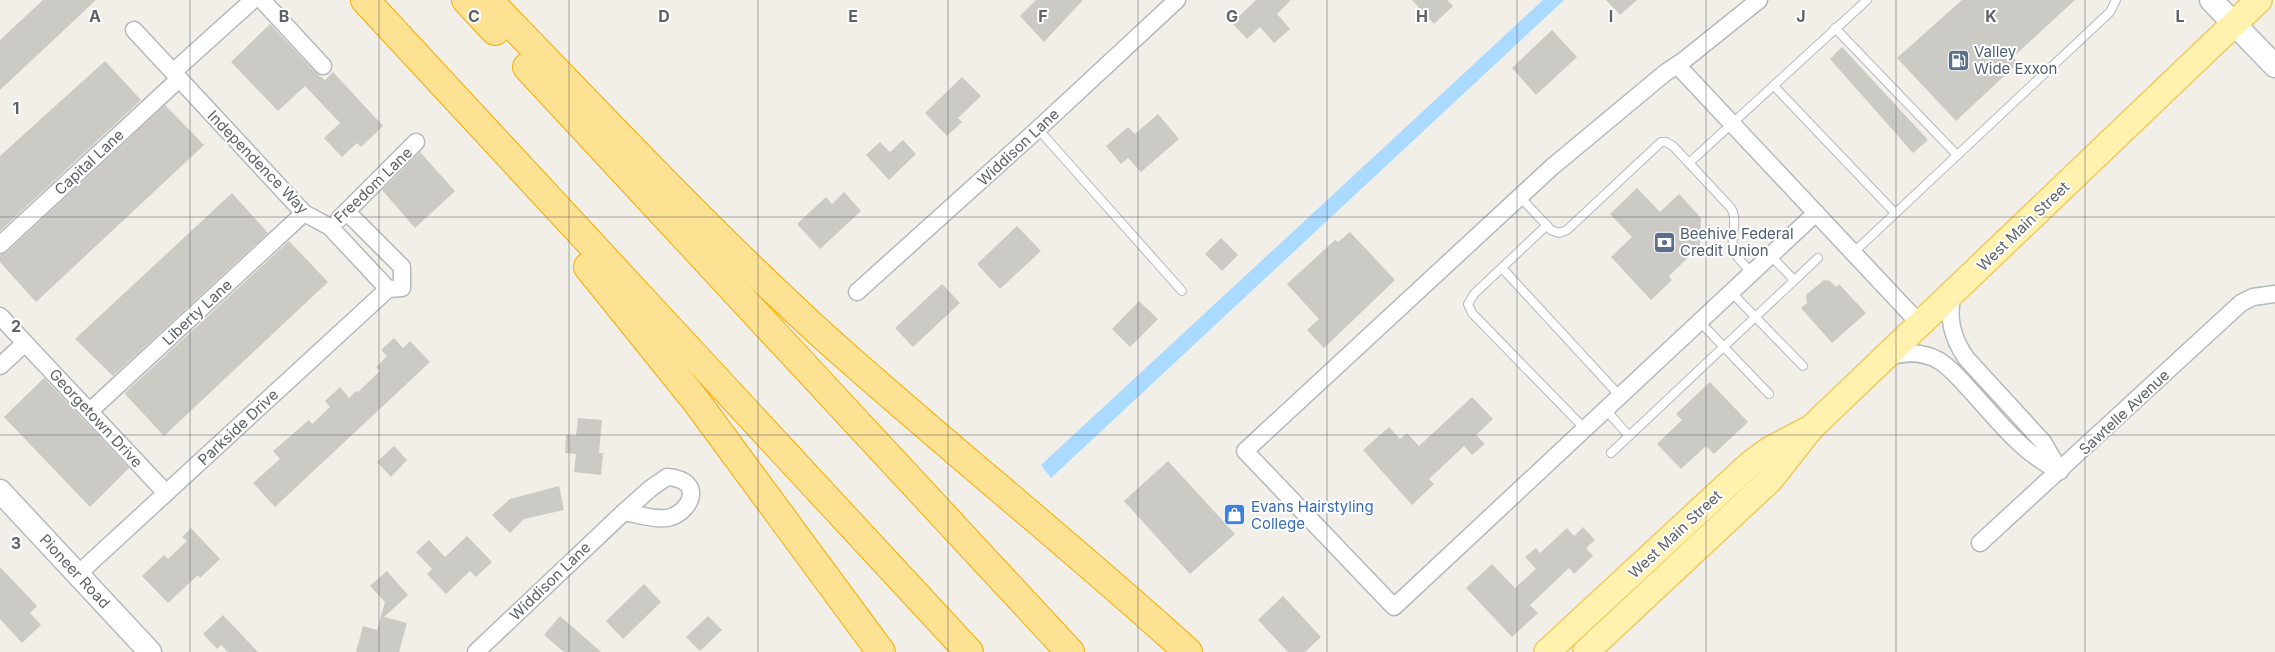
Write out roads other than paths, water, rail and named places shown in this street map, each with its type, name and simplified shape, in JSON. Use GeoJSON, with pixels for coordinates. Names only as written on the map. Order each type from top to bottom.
{"type":"FeatureCollection","features":[{"type":"Feature","properties":{"kind":"highway"},"geometry":{"type":"LineString","coordinates":[[365,0],[969,652]]}},
{"type":"Feature","properties":{"kind":"highway"},"geometry":{"type":"LineString","coordinates":[[466,0],[1070,652]]}},
{"type":"Feature","properties":{"kind":"highway"},"geometry":{"type":"LineString","coordinates":[[488,0],[724,241],[792,307],[1188,652]]}},
{"type":"Feature","properties":{"kind":"highway"},"geometry":{"type":"LineString","coordinates":[[428,70],[679,380],[882,652]]}},
{"type":"Feature","properties":{"kind":"main road","name":"West Main Street"},"geometry":{"type":"LineString","coordinates":[[1586,652],[1770,480],[1811,428],[2259,0]]}},
{"type":"Feature","properties":{"kind":"main road","name":"West Main Street"},"geometry":{"type":"LineString","coordinates":[[1547,652],[1750,464],[1790,438],[1811,428]]}},
{"type":"Feature","properties":{"kind":"street","name":"Capital Lane"},"geometry":{"type":"LineString","coordinates":[[0,245],[253,0]]}},
{"type":"Feature","properties":{"kind":"street"},"geometry":{"type":"LineString","coordinates":[[262,0],[324,66]]}},
{"type":"Feature","properties":{"kind":"street","name":"Widdison Lane"},"geometry":{"type":"LineString","coordinates":[[857,292],[1038,129],[1177,0]]}},
{"type":"Feature","properties":{"kind":"street"},"geometry":{"type":"LineString","coordinates":[[1759,0],[1665,73],[1552,167],[1245,451],[1394,607],[1816,213]]}},
{"type":"Feature","properties":{"kind":"street"},"geometry":{"type":"LineString","coordinates":[[2211,0],[2275,66]]}},
{"type":"Feature","properties":{"kind":"street","name":"Independence Way"},"geometry":{"type":"LineString","coordinates":[[134,30],[304,213],[330,227],[395,289]]}},
{"type":"Feature","properties":{"kind":"street"},"geometry":{"type":"LineString","coordinates":[[1677,65],[1920,324]]}},
{"type":"Feature","properties":{"kind":"street","name":"Freedom Lane"},"geometry":{"type":"LineString","coordinates":[[330,227],[416,142]]}},
{"type":"Feature","properties":{"kind":"street"},"geometry":{"type":"LineString","coordinates":[[347,212],[402,267],[395,289]]}},
{"type":"Feature","properties":{"kind":"street","name":"Liberty Lane"},"geometry":{"type":"LineString","coordinates":[[90,411],[304,213]]}},
{"type":"Feature","properties":{"kind":"street","name":"Parkside Drive"},"geometry":{"type":"LineString","coordinates":[[78,574],[395,289]]}},
{"type":"Feature","properties":{"kind":"street"},"geometry":{"type":"LineString","coordinates":[[1953,293],[1950,304],[1951,326],[1958,346],[1966,358],[2042,442],[2060,471]]}},
{"type":"Feature","properties":{"kind":"street","name":"Sawtelle Avenue"},"geometry":{"type":"LineString","coordinates":[[1980,543],[2240,304],[2253,297],[2275,294]]}},
{"type":"Feature","properties":{"kind":"street","name":"Georgetown Drive"},"geometry":{"type":"LineString","coordinates":[[0,316],[166,493]]}},
{"type":"Feature","properties":{"kind":"street"},"geometry":{"type":"LineString","coordinates":[[0,366],[25,343]]}},
{"type":"Feature","properties":{"kind":"street"},"geometry":{"type":"LineString","coordinates":[[1884,359],[1907,353],[1919,354],[1939,360],[1953,372],[2026,450],[2060,471]]}},
{"type":"Feature","properties":{"kind":"street","name":"Pioneer Road"},"geometry":{"type":"LineString","coordinates":[[0,491],[150,652]]}},
{"type":"Feature","properties":{"kind":"street","name":"Widdison Lane"},"geometry":{"type":"LineString","coordinates":[[476,652],[624,512]]}},
{"type":"Feature","properties":{"kind":"lane"},"geometry":{"type":"LineString","coordinates":[[1689,163],[1867,0]]}},
{"type":"Feature","properties":{"kind":"lane"},"geometry":{"type":"LineString","coordinates":[[1853,252],[2110,12],[2116,0]]}},
{"type":"Feature","properties":{"kind":"lane"},"geometry":{"type":"LineString","coordinates":[[1835,28],[1957,155]]}},
{"type":"Feature","properties":{"kind":"lane"},"geometry":{"type":"LineString","coordinates":[[1774,86],[1895,213]]}},
{"type":"Feature","properties":{"kind":"lane"},"geometry":{"type":"LineString","coordinates":[[1038,129],[1182,291]]}},
{"type":"Feature","properties":{"kind":"lane"},"geometry":{"type":"LineString","coordinates":[[1520,197],[1547,225],[1559,233],[1567,230],[1661,142],[1666,142],[1673,146],[1734,213],[1733,248],[1735,254],[1752,273]]}},
{"type":"Feature","properties":{"kind":"lane"},"geometry":{"type":"LineString","coordinates":[[1547,225],[1474,294],[1468,304],[1472,313],[1585,429]]}},
{"type":"Feature","properties":{"kind":"lane"},"geometry":{"type":"LineString","coordinates":[[1771,256],[1794,280]]}},
{"type":"Feature","properties":{"kind":"lane"},"geometry":{"type":"LineString","coordinates":[[1611,453],[1818,258]]}},
{"type":"Feature","properties":{"kind":"lane"},"geometry":{"type":"LineString","coordinates":[[1502,268],[1620,396]]}},
{"type":"Feature","properties":{"kind":"lane"},"geometry":{"type":"LineString","coordinates":[[1732,292],[1803,366]]}},
{"type":"Feature","properties":{"kind":"lane"},"geometry":{"type":"LineString","coordinates":[[1700,322],[1769,394]]}},
{"type":"Feature","properties":{"kind":"lane"},"geometry":{"type":"LineString","coordinates":[[1606,410],[1629,436]]}},
{"type":"Feature","properties":{"kind":"water"},"geometry":{"type":"Polygon","coordinates":[[[1543,0],[1564,0],[1051,478],[1041,465],[1543,0]]]}},
{"type":"Feature","properties":{"kind":"place","name":"Valley Wide Exxon"},"geometry":{"type":"Point","coordinates":[1958,60]}},
{"type":"Feature","properties":{"kind":"place","name":"Beehive Federal Credit Union"},"geometry":{"type":"Point","coordinates":[1664,242]}},
{"type":"Feature","properties":{"kind":"place","name":"Evans Hairstyling College"},"geometry":{"type":"Point","coordinates":[1235,515]}}]}
